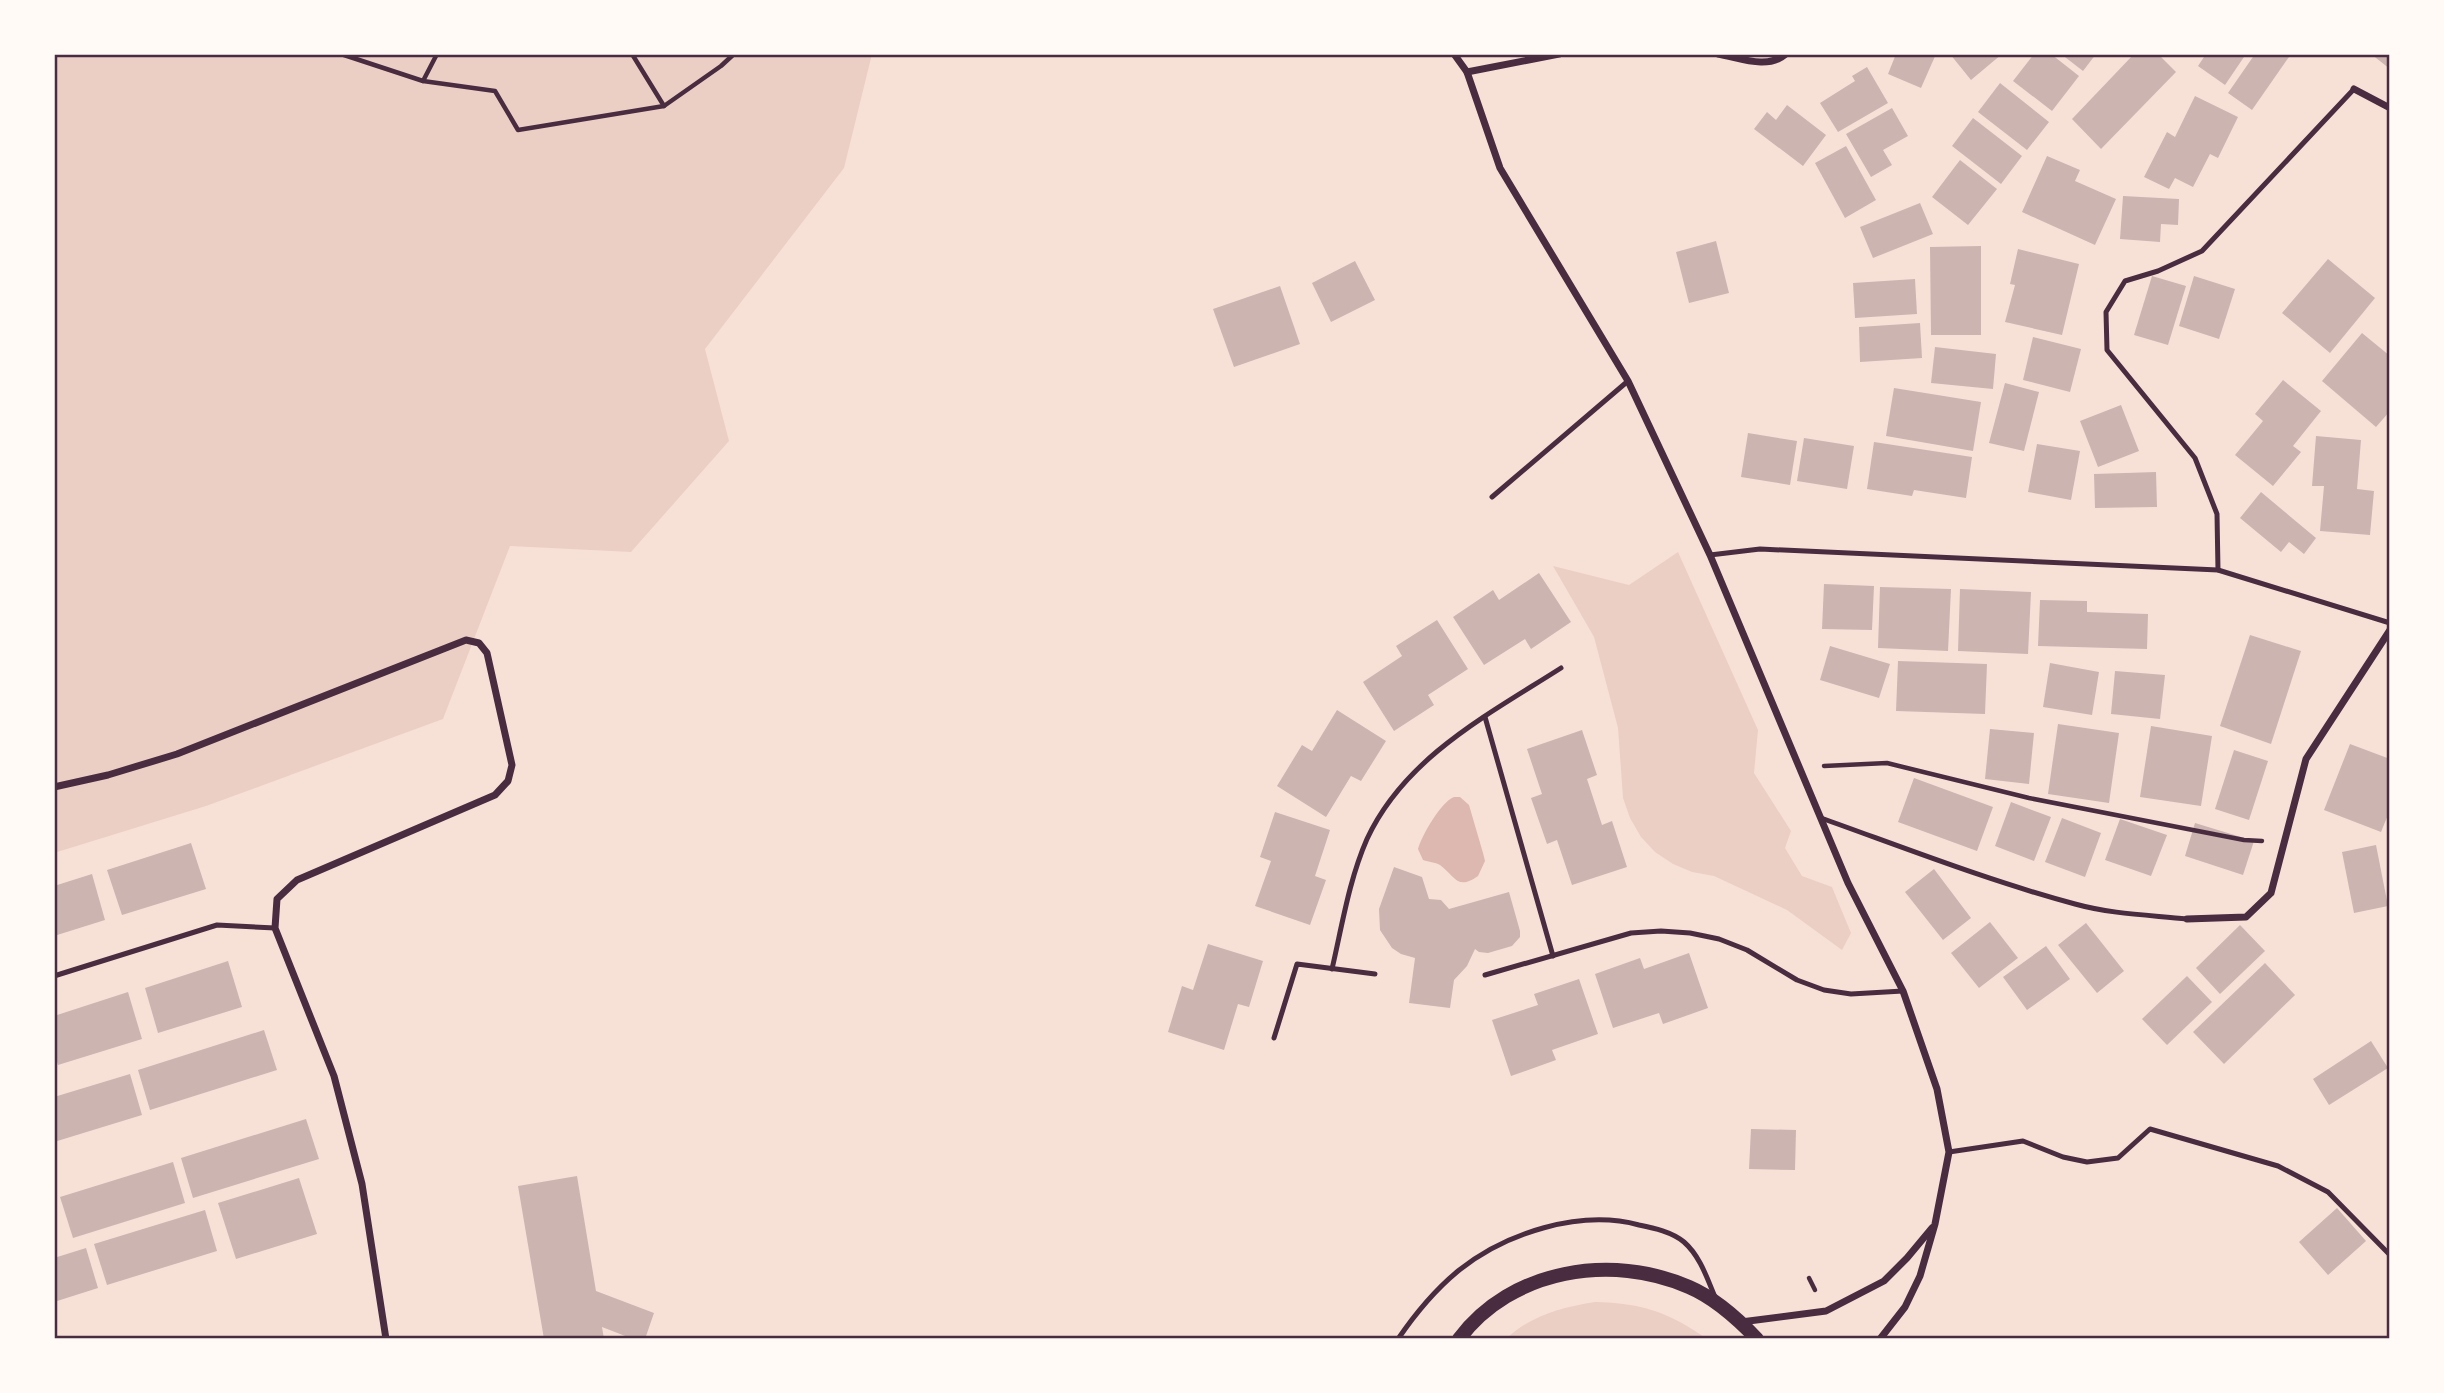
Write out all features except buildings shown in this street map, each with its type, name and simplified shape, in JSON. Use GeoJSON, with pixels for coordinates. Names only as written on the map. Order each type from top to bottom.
{"type":"FeatureCollection","features":[{"type":"Feature","properties":{"kind":"main road"},"geometry":{"type":"LineString","coordinates":[[1459,1339],[1485,1312],[1510,1294],[1538,1281],[1568,1272],[1600,1268],[1651,1274],[1691,1287],[1718,1303],[1757,1339]]}},
{"type":"Feature","properties":{"kind":"street"},"geometry":{"type":"LineString","coordinates":[[1454,54],[1467,72],[1500,168],[1628,381],[1710,555],[1848,883],[1903,991],[1937,1089],[1949,1152],[1935,1224],[1920,1276],[1905,1307],[1880,1339]]}},
{"type":"Feature","properties":{"kind":"street"},"geometry":{"type":"LineString","coordinates":[[1467,72],[1559,54]]}},
{"type":"Feature","properties":{"kind":"street"},"geometry":{"type":"LineString","coordinates":[[1718,54],[1768,64],[1786,54]]}},
{"type":"Feature","properties":{"kind":"street"},"geometry":{"type":"LineString","coordinates":[[2354,89],[2390,108]]}},
{"type":"Feature","properties":{"kind":"street"},"geometry":{"type":"LineString","coordinates":[[2187,919],[2246,917],[2271,893],[2306,759],[2390,630]]}},
{"type":"Feature","properties":{"kind":"street"},"geometry":{"type":"LineString","coordinates":[[54,787],[107,775],[177,754],[466,640],[479,643],[487,653],[512,765],[508,781],[495,795],[297,880],[277,899],[275,928],[334,1076],[362,1184],[386,1339]]}},
{"type":"Feature","properties":{"kind":"street"},"geometry":{"type":"LineString","coordinates":[[1741,1322],[1826,1311],[1884,1281],[1935,1224]]}},
{"type":"Feature","properties":{"kind":"lane"},"geometry":{"type":"LineString","coordinates":[[2218,570],[2217,514],[2195,458],[2107,350],[2106,312],[2125,281],[2158,271],[2202,251],[2354,89]]}},
{"type":"Feature","properties":{"kind":"lane"},"geometry":{"type":"LineString","coordinates":[[1492,497],[1628,381]]}},
{"type":"Feature","properties":{"kind":"lane"},"geometry":{"type":"LineString","coordinates":[[1710,555],[1760,549],[2218,570],[2390,623]]}},
{"type":"Feature","properties":{"kind":"lane"},"geometry":{"type":"LineString","coordinates":[[1332,969],[1356,868],[1368,838],[1401,786],[1423,764],[1485,717],[1562,668]]}},
{"type":"Feature","properties":{"kind":"lane"},"geometry":{"type":"LineString","coordinates":[[1485,717],[1553,956]]}},
{"type":"Feature","properties":{"kind":"lane"},"geometry":{"type":"LineString","coordinates":[[1821,818],[1990,878],[2076,904],[2113,912],[2187,919]]}},
{"type":"Feature","properties":{"kind":"lane"},"geometry":{"type":"LineString","coordinates":[[54,976],[217,925],[275,928]]}},
{"type":"Feature","properties":{"kind":"lane"},"geometry":{"type":"LineString","coordinates":[[1485,975],[1631,933],[1661,931],[1719,939],[1746,950],[1797,980],[1824,990],[1851,994],[1903,991]]}},
{"type":"Feature","properties":{"kind":"lane"},"geometry":{"type":"LineString","coordinates":[[1274,1038],[1297,964],[1375,974]]}},
{"type":"Feature","properties":{"kind":"lane"},"geometry":{"type":"LineString","coordinates":[[1949,1152],[2023,1141],[2063,1157],[2087,1162],[2118,1157],[2150,1129],[2278,1166],[2328,1192],[2390,1255]]}},
{"type":"Feature","properties":{"kind":"lane"},"geometry":{"type":"LineString","coordinates":[[1398,1339],[1437,1291],[1485,1253],[1533,1232],[1580,1222],[1633,1223],[1683,1240],[1696,1256],[1718,1303]]}},
{"type":"Feature","properties":{"kind":"path"},"geometry":{"type":"LineString","coordinates":[[341,54],[423,81],[495,91],[518,130],[664,106],[734,54]]}},
{"type":"Feature","properties":{"kind":"path"},"geometry":{"type":"LineString","coordinates":[[423,81],[437,54]]}},
{"type":"Feature","properties":{"kind":"path"},"geometry":{"type":"LineString","coordinates":[[632,54],[664,106]]}},
{"type":"Feature","properties":{"kind":"path"},"geometry":{"type":"LineString","coordinates":[[1799,768],[1887,763],[2029,798],[2244,840],[2284,843]]}},
{"type":"Feature","properties":{"kind":"shaded area"},"geometry":{"type":"Polygon","coordinates":[[[54,54],[872,54],[844,168],[705,349],[729,441],[631,552],[510,546],[443,719],[206,806],[54,853],[54,54]]]}},
{"type":"Feature","properties":{"kind":"shaded area"},"geometry":{"type":"Polygon","coordinates":[[[1678,552],[1758,730],[1754,773],[1791,831],[1785,848],[1802,876],[1832,887],[1851,933],[1842,950],[1787,910],[1714,876],[1692,872],[1673,864],[1655,852],[1641,837],[1630,818],[1623,798],[1618,728],[1594,637],[1553,566],[1629,585],[1678,552]]]}},
{"type":"Feature","properties":{"kind":"shaded area"},"geometry":{"type":"Polygon","coordinates":[[[1454,797],[1460,797],[1469,805],[1485,861],[1478,876],[1465,882],[1457,880],[1440,865],[1423,860],[1418,849],[1443,805],[1454,797]]]}},
{"type":"Feature","properties":{"kind":"shaded area"},"geometry":{"type":"Polygon","coordinates":[[[1595,1302],[1627,1304],[1654,1311],[1680,1322],[1707,1339],[1506,1339],[1525,1324],[1547,1314],[1595,1302]]]}}]}
